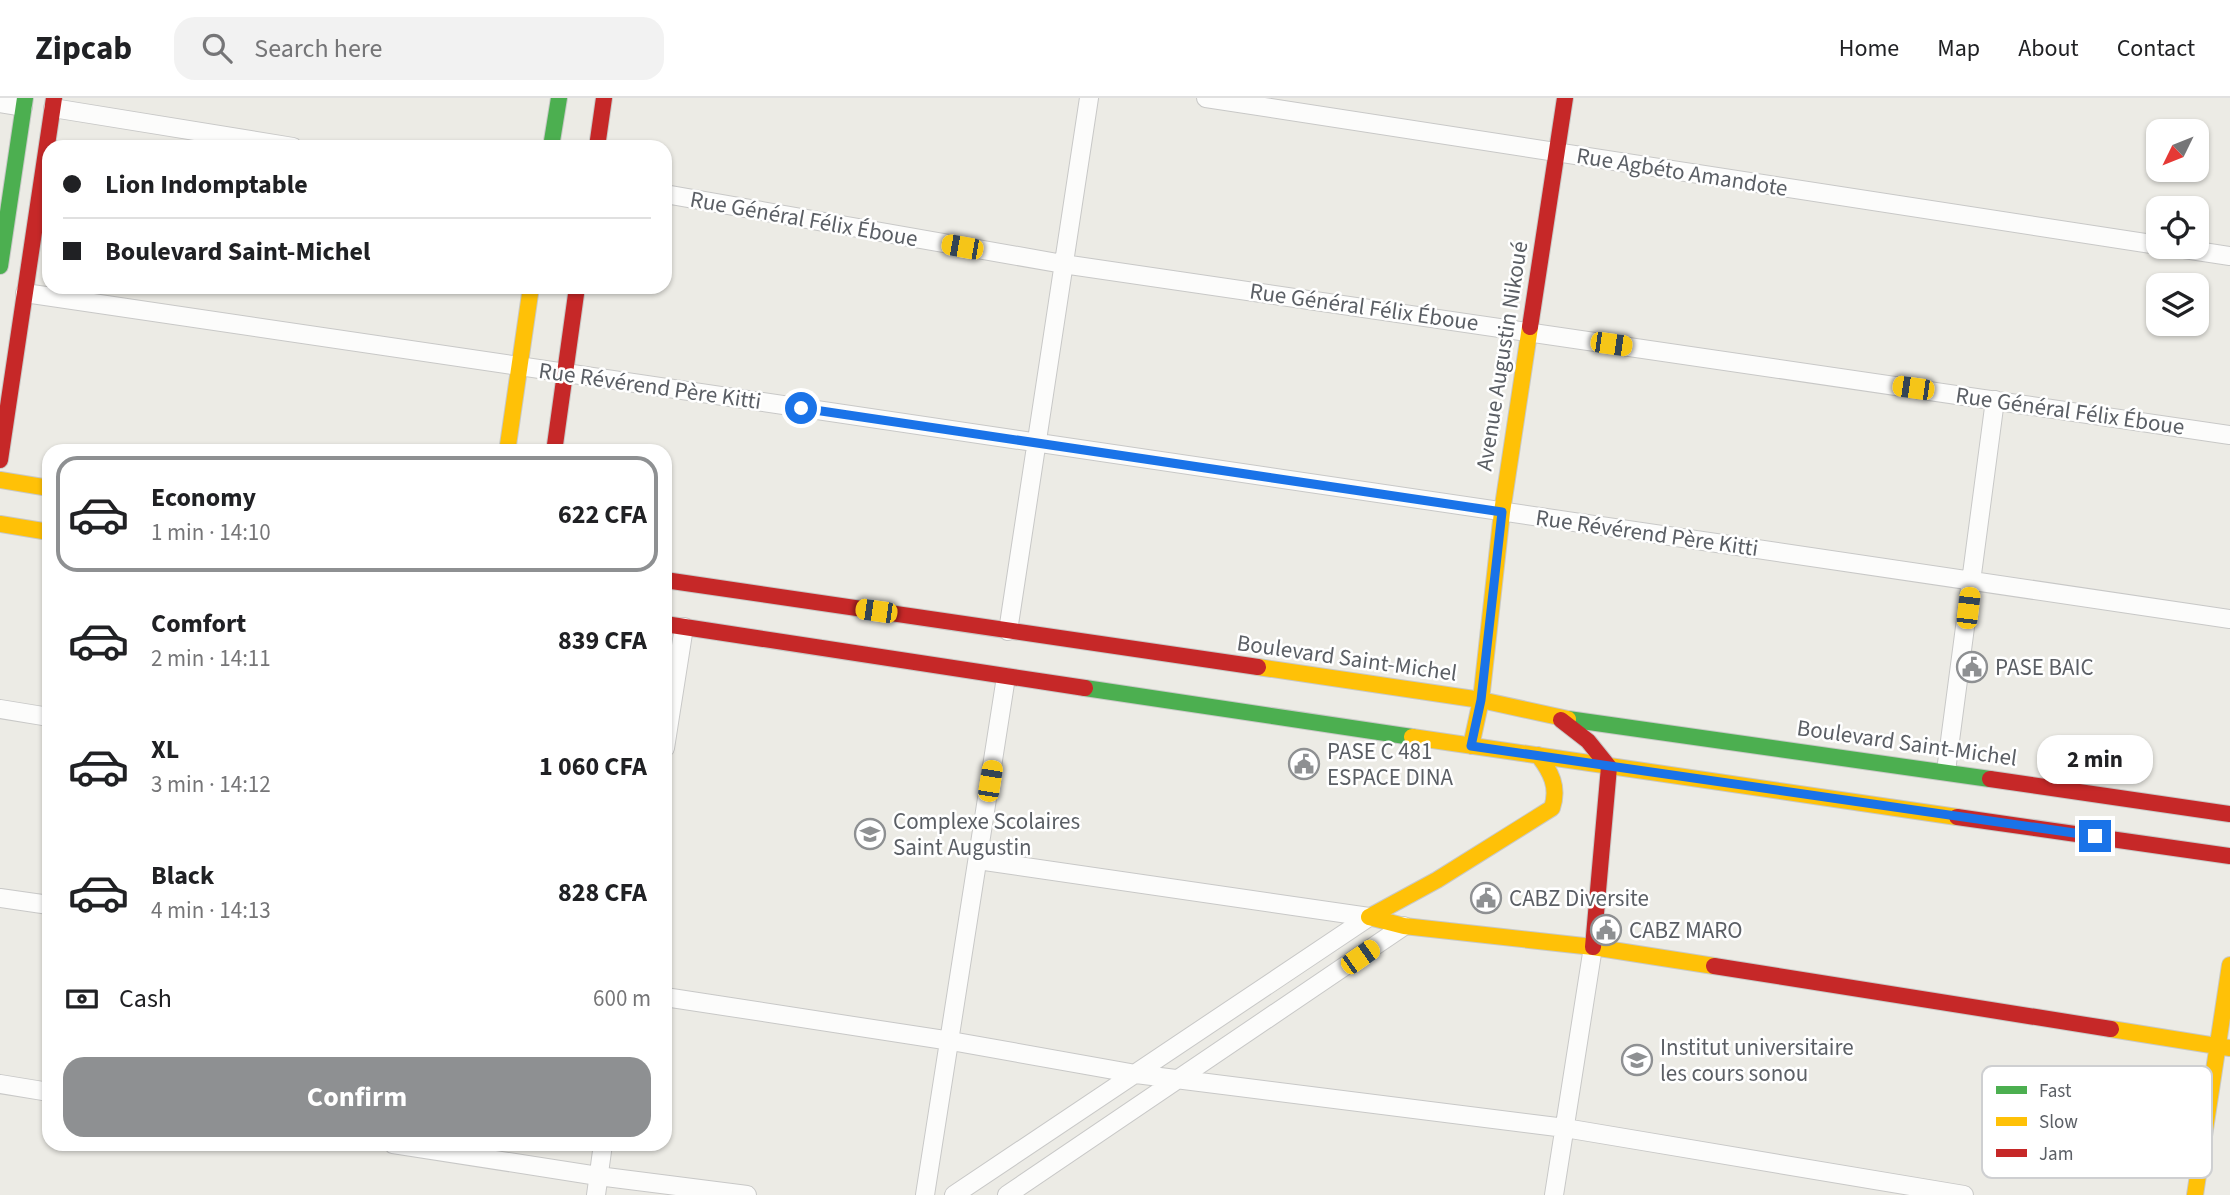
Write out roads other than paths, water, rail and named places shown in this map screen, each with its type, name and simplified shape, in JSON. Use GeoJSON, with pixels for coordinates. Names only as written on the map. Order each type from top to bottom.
{"type":"FeatureCollection","features":[{"type":"Feature","properties":{"kind":"main road"},"geometry":{"type":"LineString","coordinates":[[552,140],[559,98]]}},
{"type":"Feature","properties":{"kind":"main road"},"geometry":{"type":"LineString","coordinates":[[598,140],[604,98]]}},
{"type":"Feature","properties":{"kind":"main road","name":"Avenue Augustin Nikoué"},"geometry":{"type":"LineString","coordinates":[[1471,746],[1481,700],[1502,512],[1564,98]]}},
{"type":"Feature","properties":{"kind":"main road"},"geometry":{"type":"LineString","coordinates":[[0,266],[24,103]]}},
{"type":"Feature","properties":{"kind":"main road"},"geometry":{"type":"LineString","coordinates":[[48,140],[53,103]]}},
{"type":"Feature","properties":{"kind":"main road"},"geometry":{"type":"LineString","coordinates":[[0,460],[42,178]]}},
{"type":"Feature","properties":{"kind":"main road"},"geometry":{"type":"LineString","coordinates":[[509,444],[530,294]]}},
{"type":"Feature","properties":{"kind":"main road"},"geometry":{"type":"LineString","coordinates":[[555,444],[576,294]]}},
{"type":"Feature","properties":{"kind":"main road"},"geometry":{"type":"LineString","coordinates":[[0,480],[42,487]]}},
{"type":"Feature","properties":{"kind":"main road"},"geometry":{"type":"LineString","coordinates":[[0,524],[42,531]]}},
{"type":"Feature","properties":{"kind":"main road","name":"Boulevard Saint-Michel"},"geometry":{"type":"LineString","coordinates":[[672,581],[1481,700],[1557,717],[2230,814]]}},
{"type":"Feature","properties":{"kind":"main road"},"geometry":{"type":"LineString","coordinates":[[672,625],[1609,767],[2230,856]]}},
{"type":"Feature","properties":{"kind":"main road"},"geometry":{"type":"LineString","coordinates":[[1557,717],[1587,738],[1609,767],[1593,947]]}},
{"type":"Feature","properties":{"kind":"main road"},"geometry":{"type":"LineString","coordinates":[[1369,917],[1437,880],[1552,808],[1556,789],[1553,776],[1538,755]]}},
{"type":"Feature","properties":{"kind":"main road"},"geometry":{"type":"LineString","coordinates":[[1404,926],[1437,880]]}},
{"type":"Feature","properties":{"kind":"main road"},"geometry":{"type":"LineString","coordinates":[[1369,917],[1404,926],[1593,947],[2224,1048]]}},
{"type":"Feature","properties":{"kind":"main road"},"geometry":{"type":"LineString","coordinates":[[2212,1109],[2224,1048],[2230,965]]}},
{"type":"Feature","properties":{"kind":"street"},"geometry":{"type":"LineString","coordinates":[[1008,631],[1088,98]]}},
{"type":"Feature","properties":{"kind":"street","name":"Rue Agbéto Amandote"},"geometry":{"type":"LineString","coordinates":[[1206,98],[2146,243]]}},
{"type":"Feature","properties":{"kind":"street"},"geometry":{"type":"LineString","coordinates":[[0,103],[24,103]]}},
{"type":"Feature","properties":{"kind":"street"},"geometry":{"type":"LineString","coordinates":[[53,103],[255,140]]}},
{"type":"Feature","properties":{"kind":"street","name":"Rue Général Félix Éboue"},"geometry":{"type":"LineString","coordinates":[[672,195],[1063,264],[2230,435]]}},
{"type":"Feature","properties":{"kind":"street"},"geometry":{"type":"LineString","coordinates":[[2209,253],[2230,256]]}},
{"type":"Feature","properties":{"kind":"street","name":"Rue Révérend Père Kitti"},"geometry":{"type":"LineString","coordinates":[[25,293],[2230,619]]}},
{"type":"Feature","properties":{"kind":"street"},"geometry":{"type":"LineString","coordinates":[[1946,771],[1995,400]]}},
{"type":"Feature","properties":{"kind":"street"},"geometry":{"type":"LineString","coordinates":[[672,703],[684,627]]}},
{"type":"Feature","properties":{"kind":"street"},"geometry":{"type":"LineString","coordinates":[[925,1195],[1006,677]]}},
{"type":"Feature","properties":{"kind":"street"},"geometry":{"type":"LineString","coordinates":[[0,709],[42,717]]}},
{"type":"Feature","properties":{"kind":"street"},"geometry":{"type":"LineString","coordinates":[[978,860],[1369,917]]}},
{"type":"Feature","properties":{"kind":"street"},"geometry":{"type":"LineString","coordinates":[[0,898],[42,904]]}},
{"type":"Feature","properties":{"kind":"street"},"geometry":{"type":"LineString","coordinates":[[954,1195],[1369,917]]}},
{"type":"Feature","properties":{"kind":"street"},"geometry":{"type":"LineString","coordinates":[[1007,1195],[1404,926]]}},
{"type":"Feature","properties":{"kind":"street"},"geometry":{"type":"LineString","coordinates":[[1554,1195],[1593,947]]}},
{"type":"Feature","properties":{"kind":"street"},"geometry":{"type":"LineString","coordinates":[[672,998],[951,1041],[1136,1073],[1565,1128],[1964,1195]]}},
{"type":"Feature","properties":{"kind":"street"},"geometry":{"type":"LineString","coordinates":[[0,1084],[42,1091]]}},
{"type":"Feature","properties":{"kind":"street"},"geometry":{"type":"LineString","coordinates":[[438,1151],[598,1176],[747,1195]]}},
{"type":"Feature","properties":{"kind":"street"},"geometry":{"type":"LineString","coordinates":[[596,1195],[602,1151]]}},
{"type":"Feature","properties":{"kind":"place","name":"PASE BAIC"},"geometry":{"type":"Point","coordinates":[1972,667]}},
{"type":"Feature","properties":{"kind":"place","name":"PASE C 481 ESPACE DINA"},"geometry":{"type":"Point","coordinates":[1304,764]}},
{"type":"Feature","properties":{"kind":"place","name":"Complexe Scolaires Saint Augustin"},"geometry":{"type":"Point","coordinates":[870,834]}},
{"type":"Feature","properties":{"kind":"place","name":"CABZ Diversite"},"geometry":{"type":"Point","coordinates":[1486,898]}},
{"type":"Feature","properties":{"kind":"place","name":"CABZ MARO"},"geometry":{"type":"Point","coordinates":[1606,930]}},
{"type":"Feature","properties":{"kind":"place","name":"Institut universitaire les cours sonou"},"geometry":{"type":"Point","coordinates":[1637,1060]}}]}
